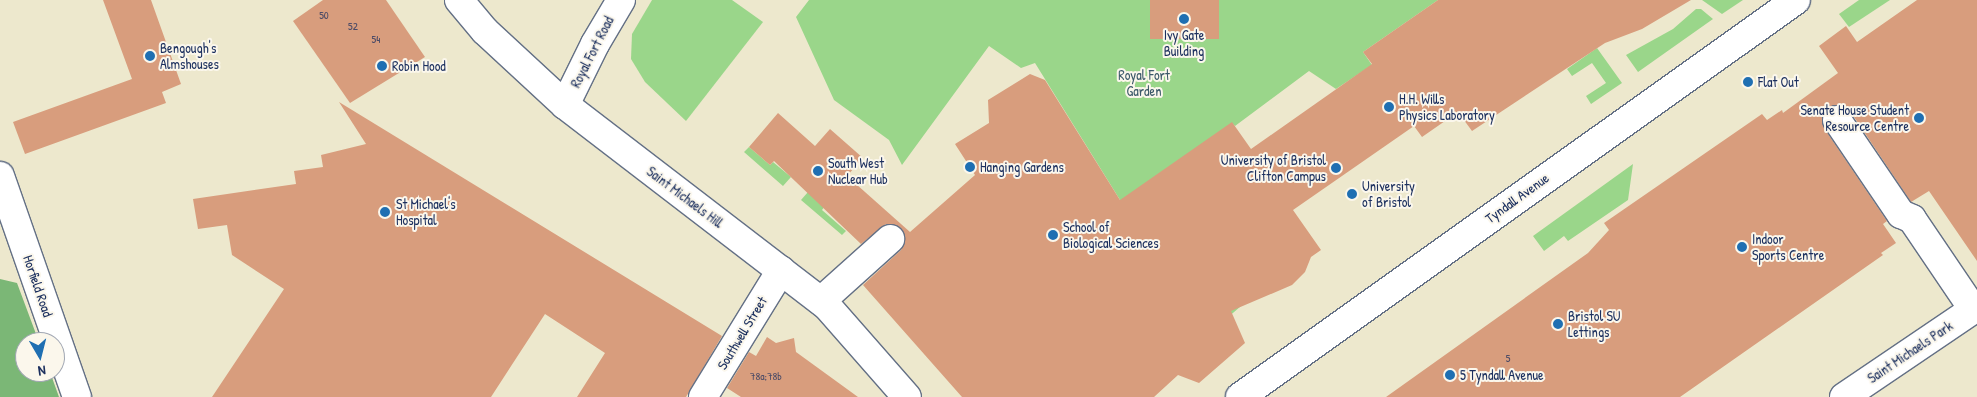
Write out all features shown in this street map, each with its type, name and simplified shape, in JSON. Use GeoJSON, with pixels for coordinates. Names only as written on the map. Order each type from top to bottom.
{"type":"FeatureCollection","features":[{"type":"Feature","properties":{"kind":"street","name":"Saint Michaels Hill"},"geometry":{"type":"LineString","coordinates":[[460,0],[485,31],[566,106],[821,301],[907,397]]}},
{"type":"Feature","properties":{"kind":"street","name":"Royal Fort Road"},"geometry":{"type":"LineString","coordinates":[[566,106],[595,44],[621,0]]}},
{"type":"Feature","properties":{"kind":"street","name":"Tyndall Avenue"},"geometry":{"type":"LineString","coordinates":[[1240,397],[1796,0]]}},
{"type":"Feature","properties":{"kind":"street"},"geometry":{"type":"LineString","coordinates":[[1837,120],[1901,214],[1912,219],[1975,308]]}},
{"type":"Feature","properties":{"kind":"street","name":"Horfield Road"},"geometry":{"type":"LineString","coordinates":[[0,176],[7,222],[77,397]]}},
{"type":"Feature","properties":{"kind":"street"},"geometry":{"type":"LineString","coordinates":[[821,301],[890,239]]}},
{"type":"Feature","properties":{"kind":"street","name":"Southwell Street"},"geometry":{"type":"LineString","coordinates":[[703,397],[781,270]]}},
{"type":"Feature","properties":{"kind":"street","name":"Saint Michaels Park"},"geometry":{"type":"LineString","coordinates":[[1844,397],[1975,308]]}},
{"type":"Feature","properties":{"kind":"green space"},"geometry":{"type":"Polygon","coordinates":[[[652,0],[732,0],[763,22],[686,121],[645,82],[631,59],[632,34],[652,0]]]}},
{"type":"Feature","properties":{"kind":"green space","name":"Royal Fort Garden"},"geometry":{"type":"Polygon","coordinates":[[[809,0],[1438,0],[1363,52],[1372,65],[1336,89],[1309,71],[1235,126],[1232,123],[1241,306],[1226,319],[1130,216],[1035,63],[1021,68],[989,46],[902,165],[889,140],[834,100],[796,17],[809,0]]]}},
{"type":"Feature","properties":{"kind":"green space"},"geometry":{"type":"Polygon","coordinates":[[[1702,0],[1743,0],[1722,14],[1702,0]]]}},
{"type":"Feature","properties":{"kind":"green space"},"geometry":{"type":"Polygon","coordinates":[[[1859,0],[1890,0],[1849,27],[1839,14],[1859,0]]]}},
{"type":"Feature","properties":{"kind":"green space"},"geometry":{"type":"Polygon","coordinates":[[[1696,9],[1701,9],[1713,19],[1638,72],[1626,55],[1673,29],[1696,9]]]}},
{"type":"Feature","properties":{"kind":"green space"},"geometry":{"type":"Polygon","coordinates":[[[1597,48],[1622,83],[1591,104],[1586,96],[1606,83],[1592,63],[1572,76],[1567,69],[1597,48]]]}},
{"type":"Feature","properties":{"kind":"green space"},"geometry":{"type":"Polygon","coordinates":[[[749,147],[770,165],[773,162],[791,177],[783,186],[744,152],[749,147]]]}},
{"type":"Feature","properties":{"kind":"green space"},"geometry":{"type":"Polygon","coordinates":[[[1633,164],[1628,200],[1568,241],[1564,236],[1544,251],[1533,236],[1633,164]]]}},
{"type":"Feature","properties":{"kind":"green space"},"geometry":{"type":"Polygon","coordinates":[[[808,192],[825,206],[822,210],[846,231],[842,235],[801,200],[808,192]]]}},
{"type":"Feature","properties":{"kind":"green space"},"geometry":{"type":"Polygon","coordinates":[[[0,279],[17,283],[35,332],[15,332],[15,382],[54,382],[59,397],[0,397],[0,279]]]}},
{"type":"Feature","properties":{"kind":"building","name":"Bengough's Almshouses"},"geometry":{"type":"Polygon","coordinates":[[[103,0],[151,0],[181,84],[162,92],[166,103],[25,154],[13,122],[132,79],[103,0]]]}},
{"type":"Feature","properties":{"kind":"building"},"geometry":{"type":"Polygon","coordinates":[[[323,0],[386,0],[425,57],[350,103],[293,21],[323,0]]]}},
{"type":"Feature","properties":{"kind":"building","name":"Ivy Gate Building"},"geometry":{"type":"Polygon","coordinates":[[[1150,0],[1219,0],[1219,39],[1150,39],[1150,0]]]}},
{"type":"Feature","properties":{"kind":"building"},"geometry":{"type":"Polygon","coordinates":[[[1438,0],[1691,0],[1642,29],[1605,43],[1472,131],[1458,112],[1422,137],[1414,126],[1293,210],[1321,250],[1311,257],[1305,272],[1292,285],[1231,311],[1245,343],[1199,383],[1178,375],[1154,397],[962,397],[863,285],[901,250],[905,243],[902,229],[886,224],[861,244],[774,161],[770,165],[749,147],[778,113],[815,146],[830,129],[863,158],[847,176],[910,232],[975,175],[955,144],[989,123],[988,100],[1030,74],[1045,80],[1120,200],[1232,122],[1251,149],[1372,64],[1363,52],[1438,0]]]}},
{"type":"Feature","properties":{"kind":"building"},"geometry":{"type":"Polygon","coordinates":[[[1917,0],[1977,0],[1977,261],[1929,191],[1911,202],[1850,111],[1835,105],[1823,114],[1824,128],[1887,221],[1883,224],[1896,243],[1881,253],[1883,255],[1680,397],[1386,397],[1588,253],[1609,230],[1604,223],[1762,114],[1767,120],[1782,110],[1783,113],[1838,73],[1819,46],[1846,26],[1857,42],[1917,0]]]}},
{"type":"Feature","properties":{"kind":"building"},"geometry":{"type":"Polygon","coordinates":[[[339,102],[722,336],[686,397],[577,397],[605,353],[545,314],[491,397],[212,397],[284,289],[232,255],[227,225],[198,229],[193,199],[296,184],[294,171],[323,167],[321,155],[366,144],[339,102]]]}},
{"type":"Feature","properties":{"kind":"building"},"geometry":{"type":"Polygon","coordinates":[[[767,337],[776,343],[794,338],[796,352],[858,397],[741,397],[727,388],[749,352],[756,356],[767,337]]]}},
{"type":"Feature","properties":{"kind":"place","name":"Ivy Gate Building"},"geometry":{"type":"Point","coordinates":[1184,19]}},
{"type":"Feature","properties":{"kind":"place","name":"Bengough's Almshouses"},"geometry":{"type":"Point","coordinates":[150,56]}},
{"type":"Feature","properties":{"kind":"place","name":"Robin Hood"},"geometry":{"type":"Point","coordinates":[382,66]}},
{"type":"Feature","properties":{"kind":"place","name":"Flat Out"},"geometry":{"type":"Point","coordinates":[1748,82]}},
{"type":"Feature","properties":{"kind":"place","name":"H.H. Wills Physics Laboratory"},"geometry":{"type":"Point","coordinates":[1389,107]}},
{"type":"Feature","properties":{"kind":"place","name":"Senate House Student Resource Centre"},"geometry":{"type":"Point","coordinates":[1919,118]}},
{"type":"Feature","properties":{"kind":"place","name":"Hanging Gardens"},"geometry":{"type":"Point","coordinates":[970,167]}},
{"type":"Feature","properties":{"kind":"place","name":"University of Bristol Clifton Campus"},"geometry":{"type":"Point","coordinates":[1336,168]}},
{"type":"Feature","properties":{"kind":"place","name":"South West Nuclear Hub"},"geometry":{"type":"Point","coordinates":[818,171]}},
{"type":"Feature","properties":{"kind":"place","name":"University of Bristol"},"geometry":{"type":"Point","coordinates":[1352,194]}},
{"type":"Feature","properties":{"kind":"place","name":"St Michael's Hospital"},"geometry":{"type":"Point","coordinates":[385,212]}},
{"type":"Feature","properties":{"kind":"place","name":"School of Biological Sciences"},"geometry":{"type":"Point","coordinates":[1053,235]}},
{"type":"Feature","properties":{"kind":"place","name":"Indoor Sports Centre"},"geometry":{"type":"Point","coordinates":[1742,247]}},
{"type":"Feature","properties":{"kind":"place","name":"Bristol SU Lettings"},"geometry":{"type":"Point","coordinates":[1558,324]}},
{"type":"Feature","properties":{"kind":"place","name":"5 Tyndall Avenue"},"geometry":{"type":"Point","coordinates":[1450,375]}}]}
